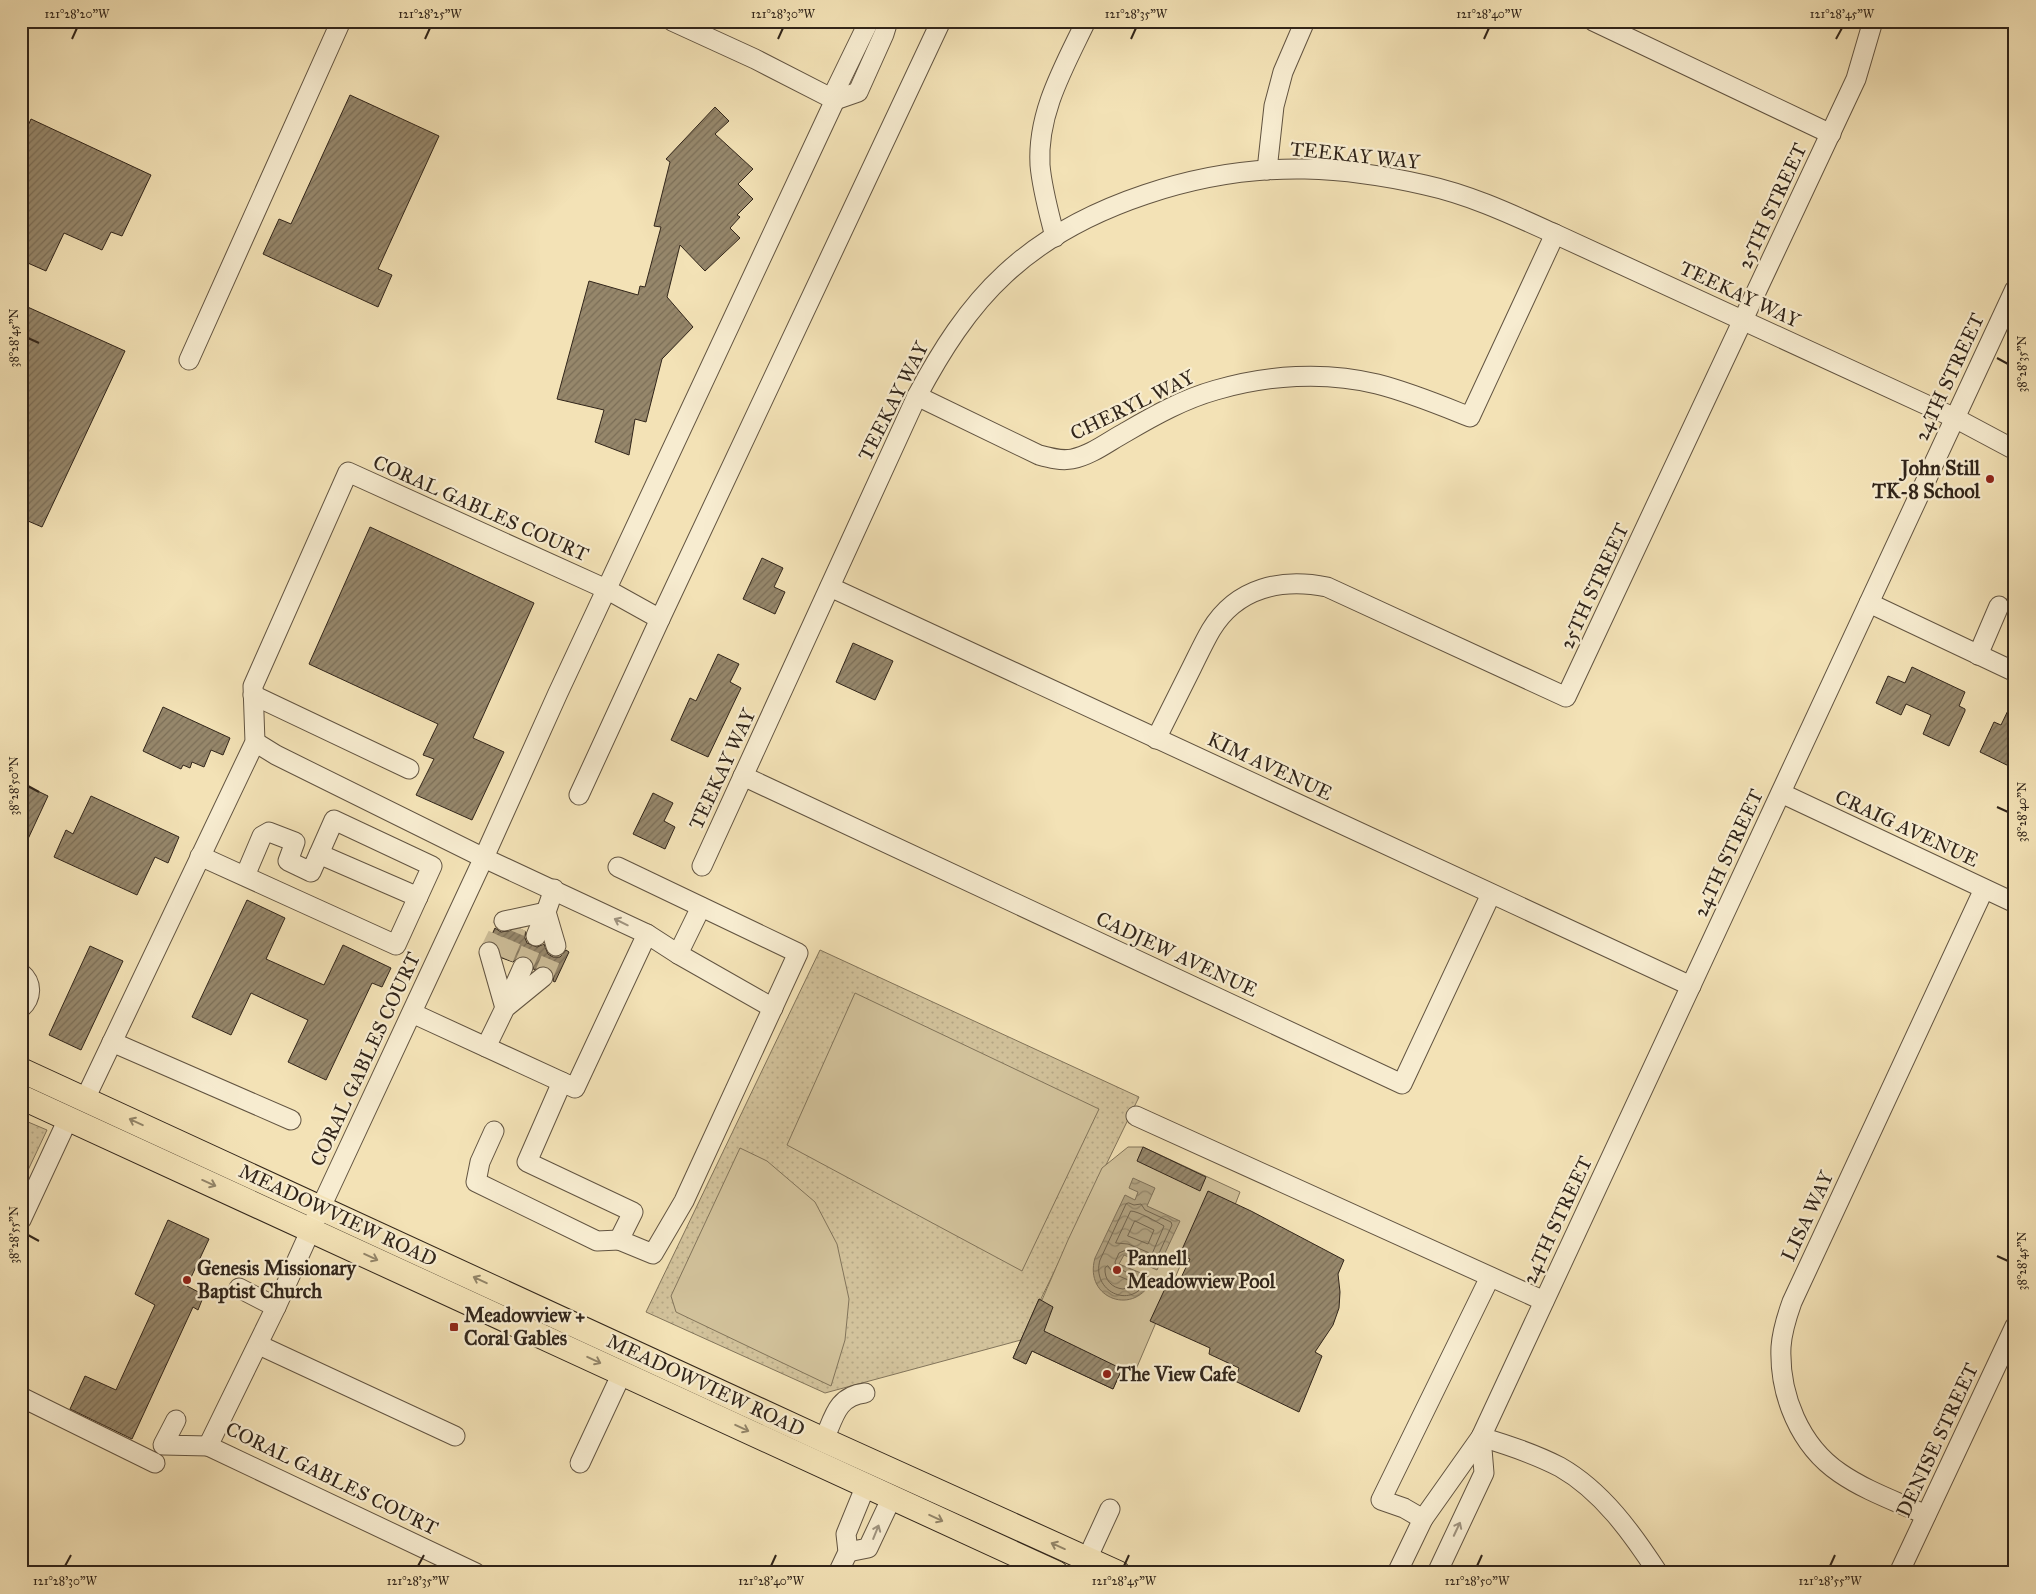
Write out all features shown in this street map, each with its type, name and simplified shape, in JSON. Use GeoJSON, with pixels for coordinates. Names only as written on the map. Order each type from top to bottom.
{"type":"FeatureCollection","features":[{"type":"Feature","properties":{"kind":"main road","name":"MEADOWVIEW ROAD"},"geometry":{"type":"LineString","coordinates":[[21,1070],[824,1440],[1118,1573]]}},
{"type":"Feature","properties":{"kind":"main road","name":"MEADOWVIEW ROAD"},"geometry":{"type":"LineString","coordinates":[[21,1097],[1056,1573]]}},
{"type":"Feature","properties":{"kind":"street"},"geometry":{"type":"LineString","coordinates":[[189,360],[341,21]]}},
{"type":"Feature","properties":{"kind":"street"},"geometry":{"type":"LineString","coordinates":[[672,21],[755,59],[835,100],[858,92],[888,21]]}},
{"type":"Feature","properties":{"kind":"street"},"geometry":{"type":"LineString","coordinates":[[660,619],[606,589],[835,100],[836,89],[869,21]]}},
{"type":"Feature","properties":{"kind":"street"},"geometry":{"type":"LineString","coordinates":[[579,795],[940,21]]}},
{"type":"Feature","properties":{"kind":"street"},"geometry":{"type":"LineString","coordinates":[[1055,237],[1042,182],[1040,141],[1044,118],[1053,90],[1086,21]]}},
{"type":"Feature","properties":{"kind":"street"},"geometry":{"type":"LineString","coordinates":[[1267,170],[1274,106],[1283,72],[1305,21]]}},
{"type":"Feature","properties":{"kind":"street"},"geometry":{"type":"LineString","coordinates":[[1594,21],[1831,134]]}},
{"type":"Feature","properties":{"kind":"street","name":"25TH STREET"},"geometry":{"type":"LineString","coordinates":[[1156,739],[1212,629],[1227,610],[1244,597],[1263,588],[1282,583],[1307,583],[1328,587],[1566,698],[1856,79],[1873,21]]}},
{"type":"Feature","properties":{"kind":"street","name":"TEEKAY WAY"},"geometry":{"type":"LineString","coordinates":[[702,866],[918,396],[951,336],[976,304],[1030,252],[1106,210],[1170,187],[1218,176],[1267,170],[1306,169],[1381,176],[1426,185],[1499,208],[1955,418],[2015,450]]}},
{"type":"Feature","properties":{"kind":"street","name":"CHERYL WAY"},"geometry":{"type":"LineString","coordinates":[[918,396],[1039,455],[1054,459],[1071,459],[1086,455],[1158,413],[1215,390],[1253,381],[1287,377],[1320,377],[1376,384],[1414,394],[1470,417],[1556,234]]}},
{"type":"Feature","properties":{"kind":"street","name":"24TH STREET"},"geometry":{"type":"LineString","coordinates":[[1397,1573],[1422,1519],[1481,1437],[2015,289]]}},
{"type":"Feature","properties":{"kind":"street","name":"CORAL GABLES COURT"},"geometry":{"type":"LineString","coordinates":[[255,742],[253,686],[348,472],[606,589],[276,1307],[208,1446],[476,1573]]}},
{"type":"Feature","properties":{"kind":"street","name":"KIM AVENUE"},"geometry":{"type":"LineString","coordinates":[[830,587],[1691,986]]}},
{"type":"Feature","properties":{"kind":"street"},"geometry":{"type":"LineString","coordinates":[[1869,603],[2015,672]]}},
{"type":"Feature","properties":{"kind":"street"},"geometry":{"type":"LineString","coordinates":[[1978,654],[1999,606]]}},
{"type":"Feature","properties":{"kind":"street"},"geometry":{"type":"LineString","coordinates":[[253,695],[408,769]]}},
{"type":"Feature","properties":{"kind":"street"},"geometry":{"type":"LineString","coordinates":[[85,1099],[255,742],[276,755],[484,858],[647,934],[678,954],[773,1008]]}},
{"type":"Feature","properties":{"kind":"street","name":"CADJEW AVENUE"},"geometry":{"type":"LineString","coordinates":[[743,776],[1402,1084],[1491,894]]}},
{"type":"Feature","properties":{"kind":"street","name":"CRAIG AVENUE"},"geometry":{"type":"LineString","coordinates":[[1781,793],[2015,903]]}},
{"type":"Feature","properties":{"kind":"street"},"geometry":{"type":"LineString","coordinates":[[200,856],[396,945],[432,866],[334,820],[300,901]]}},
{"type":"Feature","properties":{"kind":"street"},"geometry":{"type":"LineString","coordinates":[[245,876],[262,836],[269,832],[295,842],[288,861],[311,872]]}},
{"type":"Feature","properties":{"kind":"street"},"geometry":{"type":"LineString","coordinates":[[319,854],[418,898]]}},
{"type":"Feature","properties":{"kind":"street"},"geometry":{"type":"LineString","coordinates":[[494,1131],[480,1162],[476,1182],[597,1241],[620,1240],[652,1254],[684,1201],[798,953],[618,867]]}},
{"type":"Feature","properties":{"kind":"street"},"geometry":{"type":"LineString","coordinates":[[536,936],[554,889]]}},
{"type":"Feature","properties":{"kind":"street","name":"LISA WAY"},"geometry":{"type":"LineString","coordinates":[[1926,1515],[1855,1482],[1838,1472],[1819,1455],[1804,1436],[1792,1414],[1786,1395],[1781,1346],[1792,1302],[1984,889]]}},
{"type":"Feature","properties":{"kind":"street"},"geometry":{"type":"LineString","coordinates":[[678,954],[701,907]]}},
{"type":"Feature","properties":{"kind":"street"},"geometry":{"type":"LineString","coordinates":[[510,924],[546,912]]}},
{"type":"Feature","properties":{"kind":"street"},"geometry":{"type":"LineString","coordinates":[[546,912],[556,946]]}},
{"type":"Feature","properties":{"kind":"street"},"geometry":{"type":"LineString","coordinates":[[412,1012],[575,1088],[647,934]]}},
{"type":"Feature","properties":{"kind":"street"},"geometry":{"type":"LineString","coordinates":[[497,955],[504,1008]]}},
{"type":"Feature","properties":{"kind":"street"},"geometry":{"type":"LineString","coordinates":[[486,1047],[523,967]]}},
{"type":"Feature","properties":{"kind":"street"},"geometry":{"type":"LineString","coordinates":[[21,973],[29,983],[30,991],[28,1000],[21,1008]]}},
{"type":"Feature","properties":{"kind":"street"},"geometry":{"type":"LineString","coordinates":[[504,1008],[543,977]]}},
{"type":"Feature","properties":{"kind":"street"},"geometry":{"type":"LineString","coordinates":[[112,1042],[291,1120]]}},
{"type":"Feature","properties":{"kind":"street"},"geometry":{"type":"LineString","coordinates":[[562,1082],[527,1162],[633,1212],[620,1240]]}},
{"type":"Feature","properties":{"kind":"street"},"geometry":{"type":"LineString","coordinates":[[1136,1116],[1544,1301]]}},
{"type":"Feature","properties":{"kind":"street"},"geometry":{"type":"LineString","coordinates":[[21,1220],[68,1119]]}},
{"type":"Feature","properties":{"kind":"street"},"geometry":{"type":"LineString","coordinates":[[1422,1519],[1404,1508],[1381,1500],[1490,1277]]}},
{"type":"Feature","properties":{"kind":"street"},"geometry":{"type":"LineString","coordinates":[[239,1288],[276,1307]]}},
{"type":"Feature","properties":{"kind":"street","name":"DENISE STREET"},"geometry":{"type":"LineString","coordinates":[[1899,1573],[2015,1326]]}},
{"type":"Feature","properties":{"kind":"street"},"geometry":{"type":"LineString","coordinates":[[258,1345],[455,1436]]}},
{"type":"Feature","properties":{"kind":"street"},"geometry":{"type":"LineString","coordinates":[[580,1463],[622,1373]]}},
{"type":"Feature","properties":{"kind":"street"},"geometry":{"type":"LineString","coordinates":[[824,1440],[841,1402],[853,1394],[865,1393]]}},
{"type":"Feature","properties":{"kind":"street"},"geometry":{"type":"LineString","coordinates":[[21,1397],[155,1463]]}},
{"type":"Feature","properties":{"kind":"street"},"geometry":{"type":"LineString","coordinates":[[176,1420],[163,1445],[208,1446]]}},
{"type":"Feature","properties":{"kind":"street"},"geometry":{"type":"LineString","coordinates":[[1481,1437],[1538,1456],[1561,1468],[1585,1485],[1616,1514],[1658,1573]]}},
{"type":"Feature","properties":{"kind":"street","name":"24TH STREET"},"geometry":{"type":"LineString","coordinates":[[1437,1573],[1484,1473],[1481,1437]]}},
{"type":"Feature","properties":{"kind":"street"},"geometry":{"type":"LineString","coordinates":[[838,1573],[848,1552],[846,1534],[866,1485]]}},
{"type":"Feature","properties":{"kind":"street"},"geometry":{"type":"LineString","coordinates":[[848,1552],[868,1548],[892,1497]]}},
{"type":"Feature","properties":{"kind":"street"},"geometry":{"type":"LineString","coordinates":[[1087,1559],[1110,1510]]}},
{"type":"Feature","properties":{"kind":"shaded area"},"geometry":{"type":"Polygon","coordinates":[[[820,950],[1139,1097],[1021,1340],[825,1393],[646,1312],[820,950]]]}},
{"type":"Feature","properties":{"kind":"shaded area"},"geometry":{"type":"Polygon","coordinates":[[[855,993],[1099,1109],[1022,1271],[787,1145],[855,993]]]}},
{"type":"Feature","properties":{"kind":"shaded area"},"geometry":{"type":"Polygon","coordinates":[[[21,1119],[47,1130],[21,1185],[21,1119]]]}},
{"type":"Feature","properties":{"kind":"shaded area","name":"Pannell Meadowview Pool"},"geometry":{"type":"Polygon","coordinates":[[[1128,1147],[1143,1147],[1240,1192],[1235,1205],[1210,1196],[1134,1374],[1122,1369],[1113,1389],[1032,1351],[1026,1364],[1013,1358],[1039,1299],[1042,1300],[1102,1168],[1128,1147]]]}},
{"type":"Feature","properties":{"kind":"shaded area"},"geometry":{"type":"Polygon","coordinates":[[[740,1148],[767,1161],[815,1202],[837,1244],[849,1299],[845,1340],[831,1386],[676,1312],[671,1296],[740,1148]]]}},
{"type":"Feature","properties":{"kind":"water"},"geometry":{"type":"Polygon","coordinates":[[[1133,1178],[1155,1188],[1147,1206],[1180,1221],[1157,1270],[1124,1255],[1119,1264],[1153,1278],[1145,1290],[1135,1298],[1124,1300],[1113,1298],[1104,1293],[1097,1284],[1093,1272],[1095,1258],[1125,1195],[1135,1200],[1138,1192],[1129,1188],[1133,1178]]]}},
{"type":"Feature","properties":{"kind":"building"},"geometry":{"type":"Polygon","coordinates":[[[350,95],[439,136],[378,269],[392,275],[378,307],[263,254],[279,219],[291,224],[350,95]]]}},
{"type":"Feature","properties":{"kind":"building"},"geometry":{"type":"Polygon","coordinates":[[[715,107],[729,121],[715,134],[753,169],[738,184],[753,199],[737,215],[740,217],[730,228],[740,238],[705,271],[680,245],[667,297],[693,327],[662,359],[646,422],[635,419],[629,455],[595,442],[604,410],[557,399],[589,281],[638,295],[640,286],[645,287],[661,227],[654,226],[670,162],[666,159],[715,107]]]}},
{"type":"Feature","properties":{"kind":"building"},"geometry":{"type":"Polygon","coordinates":[[[31,119],[151,175],[122,236],[111,232],[102,250],[64,233],[46,271],[21,260],[21,141],[31,119]]]}},
{"type":"Feature","properties":{"kind":"building"},"geometry":{"type":"Polygon","coordinates":[[[21,304],[125,351],[42,527],[21,518],[21,458],[26,447],[21,445],[21,304]]]}},
{"type":"Feature","properties":{"kind":"building"},"geometry":{"type":"Polygon","coordinates":[[[370,527],[534,603],[473,738],[504,752],[472,820],[416,795],[434,759],[423,755],[438,724],[309,664],[370,527]]]}},
{"type":"Feature","properties":{"kind":"building"},"geometry":{"type":"Polygon","coordinates":[[[762,558],[783,568],[774,587],[785,592],[775,614],[743,599],[762,558]]]}},
{"type":"Feature","properties":{"kind":"building"},"geometry":{"type":"Polygon","coordinates":[[[853,643],[893,661],[875,700],[836,682],[853,643]]]}},
{"type":"Feature","properties":{"kind":"building"},"geometry":{"type":"Polygon","coordinates":[[[718,654],[739,664],[730,682],[741,688],[708,757],[671,740],[690,698],[696,701],[718,654]]]}},
{"type":"Feature","properties":{"kind":"building"},"geometry":{"type":"Polygon","coordinates":[[[1912,667],[1965,692],[1959,706],[1965,709],[1965,711],[1949,746],[1923,734],[1931,715],[1906,704],[1901,715],[1876,703],[1888,676],[1905,683],[1912,667]]]}},
{"type":"Feature","properties":{"kind":"building"},"geometry":{"type":"Polygon","coordinates":[[[2015,696],[2015,769],[1980,752],[1994,722],[2001,725],[2015,696]]]}},
{"type":"Feature","properties":{"kind":"building"},"geometry":{"type":"Polygon","coordinates":[[[163,707],[230,738],[223,755],[211,750],[204,767],[192,762],[190,768],[183,765],[181,769],[143,751],[163,707]]]}},
{"type":"Feature","properties":{"kind":"building"},"geometry":{"type":"Polygon","coordinates":[[[21,783],[48,796],[21,854],[21,783]]]}},
{"type":"Feature","properties":{"kind":"building"},"geometry":{"type":"Polygon","coordinates":[[[653,793],[673,803],[664,821],[675,827],[665,849],[633,834],[653,793]]]}},
{"type":"Feature","properties":{"kind":"building"},"geometry":{"type":"Polygon","coordinates":[[[91,796],[179,837],[168,863],[155,857],[137,895],[54,857],[66,830],[73,834],[91,796]]]}},
{"type":"Feature","properties":{"kind":"building"},"geometry":{"type":"Polygon","coordinates":[[[247,900],[285,918],[266,959],[324,985],[343,945],[391,968],[382,987],[372,983],[326,1080],[288,1062],[308,1020],[251,993],[231,1035],[192,1017],[247,900]]]}},
{"type":"Feature","properties":{"kind":"building"},"geometry":{"type":"Polygon","coordinates":[[[495,928],[501,932],[520,929],[526,932],[525,938],[527,943],[537,947],[544,944],[548,954],[553,957],[560,957],[566,950],[569,952],[555,982],[553,981],[554,976],[551,970],[542,966],[534,970],[532,961],[528,957],[521,956],[513,962],[502,958],[497,944],[489,941],[495,928]]]}},
{"type":"Feature","properties":{"kind":"building"},"geometry":{"type":"Polygon","coordinates":[[[90,946],[123,961],[81,1050],[49,1035],[90,946]]]}},
{"type":"Feature","properties":{"kind":"building"},"geometry":{"type":"Polygon","coordinates":[[[1143,1147],[1206,1177],[1200,1191],[1137,1161],[1143,1147]]]}},
{"type":"Feature","properties":{"kind":"building"},"geometry":{"type":"Polygon","coordinates":[[[1208,1191],[1251,1211],[1344,1260],[1338,1274],[1339,1308],[1333,1325],[1315,1352],[1322,1356],[1299,1412],[1235,1381],[1239,1368],[1209,1354],[1210,1348],[1150,1321],[1169,1280],[1178,1284],[1190,1259],[1180,1254],[1208,1191]]]}},
{"type":"Feature","properties":{"kind":"building"},"geometry":{"type":"Polygon","coordinates":[[[168,1220],[209,1239],[187,1286],[204,1295],[198,1310],[193,1307],[132,1439],[70,1409],[85,1376],[116,1390],[155,1305],[135,1294],[168,1220]]]}},
{"type":"Feature","properties":{"kind":"building"},"geometry":{"type":"Polygon","coordinates":[[[1039,1299],[1053,1307],[1044,1331],[1122,1369],[1113,1389],[1032,1351],[1026,1364],[1013,1358],[1039,1299]]]}},
{"type":"Feature","properties":{"kind":"tunnel"},"geometry":{"type":"LineString","coordinates":[[489,952],[504,921]]}},
{"type":"Feature","properties":{"kind":"tunnel"},"geometry":{"type":"LineString","coordinates":[[504,958],[517,927]]}},
{"type":"Feature","properties":{"kind":"tunnel"},"geometry":{"type":"LineString","coordinates":[[523,967],[536,936]]}},
{"type":"Feature","properties":{"kind":"tunnel"},"geometry":{"type":"LineString","coordinates":[[543,977],[556,946]]}},
{"type":"Feature","properties":{"kind":"place","name":"John Still TK-8 School"},"geometry":{"type":"Point","coordinates":[1990,479]}},
{"type":"Feature","properties":{"kind":"place","name":"Pannell Meadowview Pool"},"geometry":{"type":"Point","coordinates":[1117,1270]}},
{"type":"Feature","properties":{"kind":"place","name":"Genesis Missionary Baptist Church"},"geometry":{"type":"Point","coordinates":[187,1280]}},
{"type":"Feature","properties":{"kind":"place","name":"Meadowview + Coral Gables"},"geometry":{"type":"Point","coordinates":[454,1327]}},
{"type":"Feature","properties":{"kind":"place","name":"The View Cafe"},"geometry":{"type":"Point","coordinates":[1107,1374]}}]}
